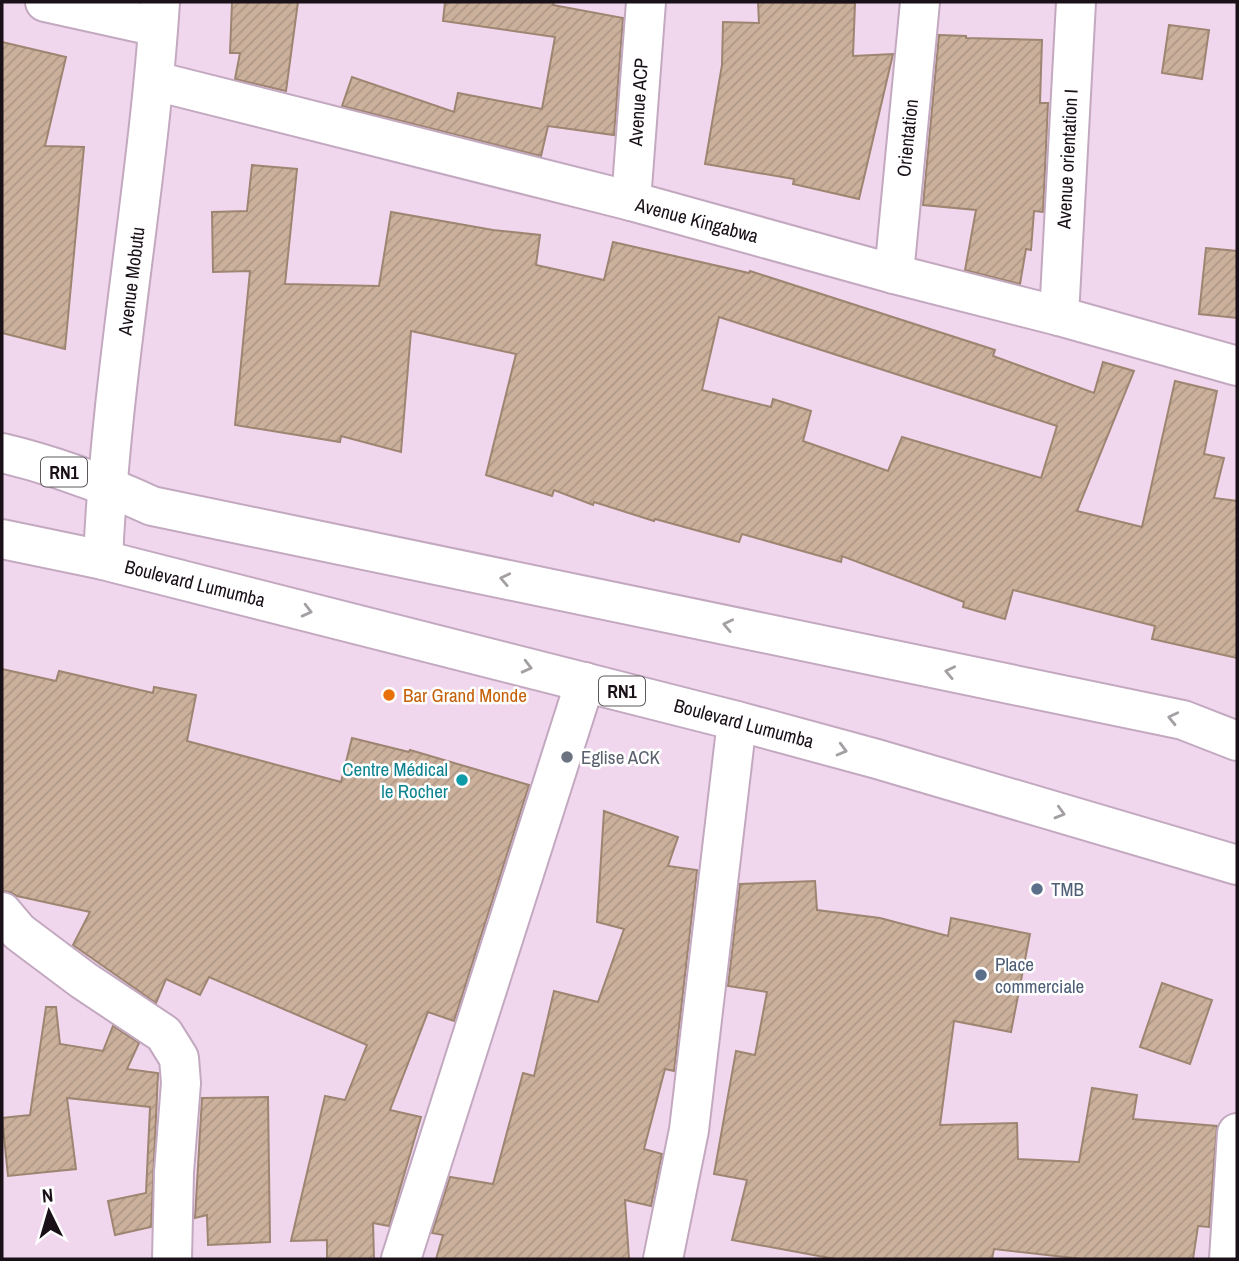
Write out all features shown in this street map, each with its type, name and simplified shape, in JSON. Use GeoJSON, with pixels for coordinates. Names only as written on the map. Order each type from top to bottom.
{"type":"FeatureCollection","features":[{"type":"Feature","properties":{"kind":"main road"},"geometry":{"type":"LineString","coordinates":[[45,2],[159,14]]}},
{"type":"Feature","properties":{"kind":"main road","name":"Avenue ACP"},"geometry":{"type":"LineString","coordinates":[[631,201],[646,2]]}},
{"type":"Feature","properties":{"kind":"main road","name":"Orientation"},"geometry":{"type":"LineString","coordinates":[[894,274],[920,2]]}},
{"type":"Feature","properties":{"kind":"main road","name":"Avenue orientation I"},"geometry":{"type":"LineString","coordinates":[[1059,316],[1076,2]]}},
{"type":"Feature","properties":{"kind":"main road","name":"Avenue Mobutu"},"geometry":{"type":"LineString","coordinates":[[103,560],[106,487],[155,81],[159,14]]}},
{"type":"Feature","properties":{"kind":"main road","name":"Avenue Kingabwa"},"geometry":{"type":"LineString","coordinates":[[155,81],[631,201],[1237,366]]}},
{"type":"Feature","properties":{"kind":"main road","name":"RN1"},"geometry":{"type":"LineString","coordinates":[[2,453],[29,459],[152,506],[1182,720],[1237,741]]}},
{"type":"Feature","properties":{"kind":"main road","name":"Boulevard Lumumba"},"geometry":{"type":"LineString","coordinates":[[2,539],[103,560],[737,721],[877,759],[1237,865]]}},
{"type":"Feature","properties":{"kind":"main road"},"geometry":{"type":"LineString","coordinates":[[401,1259],[585,682]]}},
{"type":"Feature","properties":{"kind":"main road"},"geometry":{"type":"LineString","coordinates":[[663,1259],[689,1130],[737,721]]}},
{"type":"Feature","properties":{"kind":"main road"},"geometry":{"type":"LineString","coordinates":[[2,912],[19,932],[83,980],[164,1034],[179,1058],[181,1083],[174,1172],[172,1259]]}},
{"type":"Feature","properties":{"kind":"main road"},"geometry":{"type":"LineString","coordinates":[[1229,1259],[1237,1133]]}},
{"type":"Feature","properties":{"kind":"building"},"geometry":{"type":"Polygon","coordinates":[[[232,2],[298,2],[286,91],[235,79],[240,53],[230,53],[232,2]]]}},
{"type":"Feature","properties":{"kind":"building"},"geometry":{"type":"Polygon","coordinates":[[[445,2],[554,2],[553,5],[623,18],[614,135],[548,126],[541,156],[342,106],[352,77],[454,112],[458,93],[542,109],[555,37],[443,21],[445,2]]]}},
{"type":"Feature","properties":{"kind":"building"},"geometry":{"type":"Polygon","coordinates":[[[758,2],[855,3],[853,56],[893,54],[859,199],[793,184],[794,179],[705,164],[722,65],[723,22],[759,23],[758,2]]]}},
{"type":"Feature","properties":{"kind":"building"},"geometry":{"type":"Polygon","coordinates":[[[1169,25],[1209,30],[1202,79],[1162,73],[1169,25]]]}},
{"type":"Feature","properties":{"kind":"building"},"geometry":{"type":"Polygon","coordinates":[[[939,35],[1042,40],[1040,103],[1048,103],[1043,212],[1034,211],[1031,250],[1026,249],[1020,284],[965,270],[976,210],[923,205],[939,35]]]}},
{"type":"Feature","properties":{"kind":"building"},"geometry":{"type":"Polygon","coordinates":[[[2,42],[66,57],[45,146],[84,147],[65,349],[2,333],[2,42]]]}},
{"type":"Feature","properties":{"kind":"building"},"geometry":{"type":"Polygon","coordinates":[[[252,165],[297,169],[285,284],[379,286],[391,212],[493,230],[540,235],[536,265],[604,280],[613,242],[749,273],[750,271],[995,350],[993,356],[1094,393],[1103,362],[1134,371],[1077,511],[1142,527],[1175,381],[1217,391],[1204,454],[1224,458],[1214,498],[1237,501],[1237,658],[1152,639],[1155,626],[1013,590],[1005,619],[963,607],[964,602],[842,556],[841,562],[742,534],[739,542],[655,519],[654,521],[594,502],[593,505],[554,490],[552,496],[486,475],[516,354],[411,331],[401,452],[341,436],[340,442],[235,425],[250,271],[213,272],[212,212],[247,211],[252,165]],[[719,317],[702,390],[771,407],[773,399],[811,411],[803,441],[888,471],[902,437],[1041,478],[1057,426],[719,317]]]}},
{"type":"Feature","properties":{"kind":"building"},"geometry":{"type":"Polygon","coordinates":[[[1206,248],[1237,251],[1237,318],[1199,314],[1206,248]]]}},
{"type":"Feature","properties":{"kind":"building"},"geometry":{"type":"Polygon","coordinates":[[[2,669],[56,681],[59,671],[153,693],[154,687],[196,695],[187,741],[341,782],[352,738],[409,752],[410,750],[529,785],[454,1021],[428,1012],[390,1110],[421,1117],[389,1226],[373,1223],[374,1259],[327,1259],[327,1240],[291,1241],[325,1096],[345,1100],[367,1045],[209,977],[200,995],[166,979],[156,1003],[73,945],[90,912],[2,891],[2,669]]]}},
{"type":"Feature","properties":{"kind":"building"},"geometry":{"type":"Polygon","coordinates":[[[604,811],[678,837],[668,866],[697,870],[674,1071],[665,1069],[644,1149],[662,1154],[651,1206],[625,1200],[629,1259],[436,1259],[443,1235],[432,1233],[450,1177],[493,1184],[523,1073],[534,1076],[554,991],[598,1002],[624,929],[597,922],[604,811]]]}},
{"type":"Feature","properties":{"kind":"building"},"geometry":{"type":"Polygon","coordinates":[[[815,881],[817,910],[880,918],[948,936],[951,918],[1030,934],[1011,1032],[954,1021],[940,1125],[1017,1123],[1018,1159],[1079,1162],[1092,1088],[1137,1095],[1133,1119],[1217,1126],[1209,1227],[1198,1226],[1193,1259],[1082,1259],[994,1249],[992,1259],[835,1259],[732,1240],[747,1180],[714,1174],[736,1051],[755,1055],[767,992],[728,986],[740,884],[815,881]]]}},
{"type":"Feature","properties":{"kind":"building"},"geometry":{"type":"Polygon","coordinates":[[[1162,983],[1212,1000],[1190,1064],[1140,1047],[1162,983]]]}},
{"type":"Feature","properties":{"kind":"building"},"geometry":{"type":"Polygon","coordinates":[[[46,1007],[56,1007],[60,1044],[103,1051],[113,1026],[139,1043],[127,1069],[158,1073],[151,1227],[115,1235],[108,1201],[146,1193],[150,1107],[67,1098],[76,1169],[8,1176],[2,1118],[30,1115],[46,1007]]]}},
{"type":"Feature","properties":{"kind":"building"},"geometry":{"type":"Polygon","coordinates":[[[268,1097],[270,1242],[208,1245],[207,1215],[195,1218],[202,1098],[268,1097]]]}},
{"type":"Feature","properties":{"kind":"place","name":"Bar Grand Monde"},"geometry":{"type":"Point","coordinates":[389,695]}},
{"type":"Feature","properties":{"kind":"place","name":"Eglise ACK"},"geometry":{"type":"Point","coordinates":[567,757]}},
{"type":"Feature","properties":{"kind":"place","name":"Centre Médical le Rocher"},"geometry":{"type":"Point","coordinates":[462,780]}},
{"type":"Feature","properties":{"kind":"place","name":"TMB"},"geometry":{"type":"Point","coordinates":[1037,889]}},
{"type":"Feature","properties":{"kind":"place","name":"Place commerciale"},"geometry":{"type":"Point","coordinates":[981,975]}}]}
